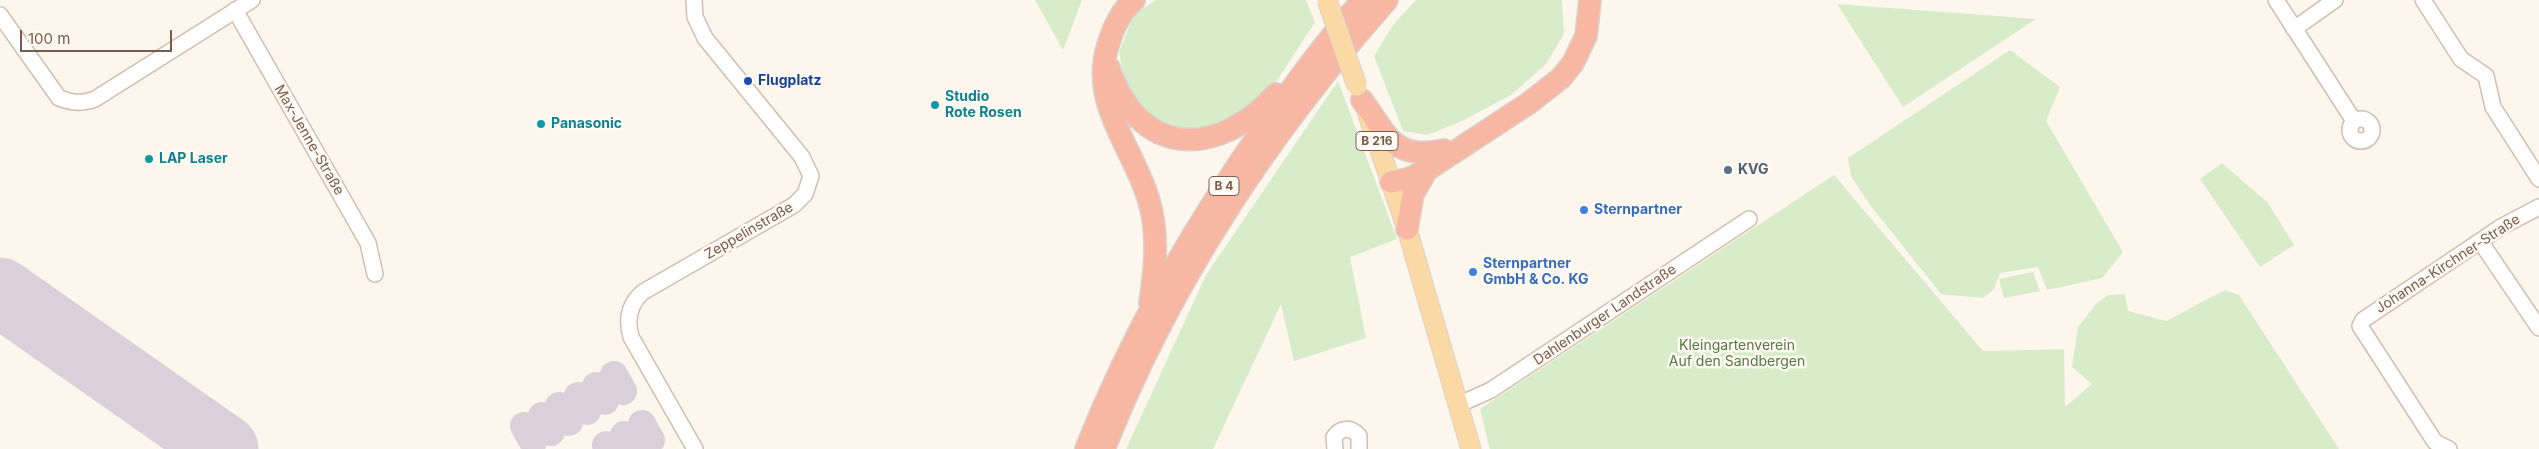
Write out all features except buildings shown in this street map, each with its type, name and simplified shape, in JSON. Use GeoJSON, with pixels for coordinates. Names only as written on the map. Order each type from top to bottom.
{"type":"FeatureCollection","features":[{"type":"Feature","properties":{"kind":"highway"},"geometry":{"type":"LineString","coordinates":[[1134,0],[1120,18],[1105,53],[1102,70],[1107,106],[1141,179],[1154,223],[1155,263],[1149,313]]}},
{"type":"Feature","properties":{"kind":"highway","name":"B 4"},"geometry":{"type":"LineString","coordinates":[[1086,449],[1112,388],[1149,313],[1222,189],[1310,65],[1363,0]]}},
{"type":"Feature","properties":{"kind":"highway","name":"B 4"},"geometry":{"type":"LineString","coordinates":[[1104,449],[1147,353],[1211,238],[1262,160],[1360,30],[1387,0]]}},
{"type":"Feature","properties":{"kind":"highway"},"geometry":{"type":"LineString","coordinates":[[1360,30],[1398,0]]}},
{"type":"Feature","properties":{"kind":"highway"},"geometry":{"type":"LineString","coordinates":[[1391,182],[1525,98],[1557,73],[1567,59],[1577,33],[1580,19],[1577,0]]}},
{"type":"Feature","properties":{"kind":"highway"},"geometry":{"type":"LineString","coordinates":[[1391,182],[1408,178],[1427,170],[1529,103],[1561,78],[1573,64],[1586,36],[1590,0]]}},
{"type":"Feature","properties":{"kind":"highway"},"geometry":{"type":"LineString","coordinates":[[1105,53],[1117,89],[1137,117],[1150,128],[1164,134],[1194,140],[1218,136],[1240,125],[1269,102],[1298,71],[1310,65]]}},
{"type":"Feature","properties":{"kind":"highway"},"geometry":{"type":"LineString","coordinates":[[1360,93],[1398,147],[1417,154],[1444,150]]}},
{"type":"Feature","properties":{"kind":"highway"},"geometry":{"type":"LineString","coordinates":[[1408,233],[1413,194],[1427,170]]}},
{"type":"Feature","properties":{"kind":"main road","name":"B 216"},"geometry":{"type":"LineString","coordinates":[[1327,0],[1408,233]]}},
{"type":"Feature","properties":{"kind":"main road"},"geometry":{"type":"LineString","coordinates":[[1408,233],[1471,449]]}},
{"type":"Feature","properties":{"kind":"street"},"geometry":{"type":"LineString","coordinates":[[0,15],[59,98],[71,103],[83,103],[95,99],[252,0]]}},
{"type":"Feature","properties":{"kind":"street","name":"Zeppelinstraße"},"geometry":{"type":"LineString","coordinates":[[694,0],[695,17],[705,38],[802,157],[811,176],[805,194],[794,205],[643,292],[632,304],[628,322],[631,337],[695,449]]}},
{"type":"Feature","properties":{"kind":"street"},"geometry":{"type":"LineString","coordinates":[[2276,0],[2354,121]]}},
{"type":"Feature","properties":{"kind":"street"},"geometry":{"type":"LineString","coordinates":[[2294,29],[2335,0]]}},
{"type":"Feature","properties":{"kind":"street"},"geometry":{"type":"LineString","coordinates":[[2423,0],[2461,59],[2476,67],[2486,76],[2493,107],[2539,179]]}},
{"type":"Feature","properties":{"kind":"street","name":"Max-Jenne-Straße"},"geometry":{"type":"LineString","coordinates":[[235,10],[368,243],[375,274]]}},
{"type":"Feature","properties":{"kind":"street","name":"Johanna-Kirchner-Straße"},"geometry":{"type":"LineString","coordinates":[[2449,449],[2435,442],[2360,326],[2363,320],[2480,241],[2539,207]]}},
{"type":"Feature","properties":{"kind":"street","name":"Dahlenburger Landstraße"},"geometry":{"type":"LineString","coordinates":[[1458,405],[1491,390],[1749,219]]}},
{"type":"Feature","properties":{"kind":"street"},"geometry":{"type":"LineString","coordinates":[[2480,241],[2539,328]]}},
{"type":"Feature","properties":{"kind":"street"},"geometry":{"type":"LineString","coordinates":[[1335,449],[1334,437],[1346,429],[1352,430],[1359,436],[1358,449]]}},
{"type":"Feature","properties":{"kind":"green space"},"geometry":{"type":"Polygon","coordinates":[[[1035,0],[1082,0],[1063,50],[1035,0]]]}},
{"type":"Feature","properties":{"kind":"green space"},"geometry":{"type":"Polygon","coordinates":[[[1156,0],[1306,0],[1315,22],[1278,79],[1236,118],[1209,129],[1183,132],[1154,123],[1134,101],[1124,79],[1119,52],[1134,14],[1156,0]]]}},
{"type":"Feature","properties":{"kind":"green space"},"geometry":{"type":"Polygon","coordinates":[[[1416,0],[1562,0],[1564,34],[1546,64],[1511,95],[1462,121],[1428,135],[1403,131],[1374,56],[1393,25],[1416,0]]]}},
{"type":"Feature","properties":{"kind":"green space"},"geometry":{"type":"Polygon","coordinates":[[[1837,4],[2036,19],[1903,107],[1837,4]]]}},
{"type":"Feature","properties":{"kind":"green space"},"geometry":{"type":"Polygon","coordinates":[[[2010,50],[2060,87],[2046,121],[2123,252],[2102,278],[2047,290],[2038,267],[2000,273],[1994,289],[1983,298],[1941,294],[1870,205],[1851,176],[1848,158],[2010,50]]]}},
{"type":"Feature","properties":{"kind":"green space"},"geometry":{"type":"Polygon","coordinates":[[[1338,81],[1397,239],[1350,257],[1366,338],[1294,361],[1281,304],[1213,449],[1126,449],[1206,275],[1338,81]]]}},
{"type":"Feature","properties":{"kind":"green space"},"geometry":{"type":"Polygon","coordinates":[[[2222,163],[2268,203],[2294,245],[2260,267],[2200,179],[2222,163]]]}},
{"type":"Feature","properties":{"kind":"green space","name":"Kleingartenverein Auf den Sandbergen"},"geometry":{"type":"Polygon","coordinates":[[[1834,175],[1983,351],[2064,349],[2065,407],[2092,384],[2072,367],[2078,327],[2096,304],[2108,295],[2125,294],[2128,311],[2166,321],[2225,290],[2239,295],[2339,449],[1490,449],[1480,409],[1834,175]]]}},
{"type":"Feature","properties":{"kind":"green space"},"geometry":{"type":"Polygon","coordinates":[[[2033,272],[2040,291],[2004,298],[1999,279],[2033,272]]]}},
{"type":"Feature","properties":{"kind":"taxiway"},"geometry":{"type":"LineString","coordinates":[[614,375],[623,391]]}},
{"type":"Feature","properties":{"kind":"taxiway"},"geometry":{"type":"LineString","coordinates":[[596,386],[605,401]]}},
{"type":"Feature","properties":{"kind":"taxiway"},"geometry":{"type":"LineString","coordinates":[[578,396],[587,411]]}},
{"type":"Feature","properties":{"kind":"taxiway"},"geometry":{"type":"LineString","coordinates":[[559,406],[569,422]]}},
{"type":"Feature","properties":{"kind":"taxiway"},"geometry":{"type":"LineString","coordinates":[[542,416],[551,432]]}},
{"type":"Feature","properties":{"kind":"taxiway"},"geometry":{"type":"LineString","coordinates":[[642,424],[651,440]]}},
{"type":"Feature","properties":{"kind":"taxiway"},"geometry":{"type":"LineString","coordinates":[[524,426],[533,442]]}},
{"type":"Feature","properties":{"kind":"taxiway"},"geometry":{"type":"LineString","coordinates":[[624,435],[633,449]]}},
{"type":"Feature","properties":{"kind":"taxiway"},"geometry":{"type":"LineString","coordinates":[[606,445],[609,449]]}},
{"type":"Feature","properties":{"kind":"runway"},"geometry":{"type":"LineString","coordinates":[[0,292],[224,449]]}},
{"type":"Feature","properties":{"kind":"place","name":"Flugplatz"},"geometry":{"type":"Point","coordinates":[748,81]}},
{"type":"Feature","properties":{"kind":"place","name":"Studio Rote Rosen"},"geometry":{"type":"Point","coordinates":[935,105]}},
{"type":"Feature","properties":{"kind":"place","name":"Panasonic"},"geometry":{"type":"Point","coordinates":[541,124]}},
{"type":"Feature","properties":{"kind":"place","name":"LAP Laser"},"geometry":{"type":"Point","coordinates":[149,159]}},
{"type":"Feature","properties":{"kind":"place","name":"KVG"},"geometry":{"type":"Point","coordinates":[1728,170]}},
{"type":"Feature","properties":{"kind":"place","name":"Sternpartner"},"geometry":{"type":"Point","coordinates":[1584,210]}},
{"type":"Feature","properties":{"kind":"place","name":"Sternpartner GmbH & Co. KG"},"geometry":{"type":"Point","coordinates":[1473,272]}}]}
